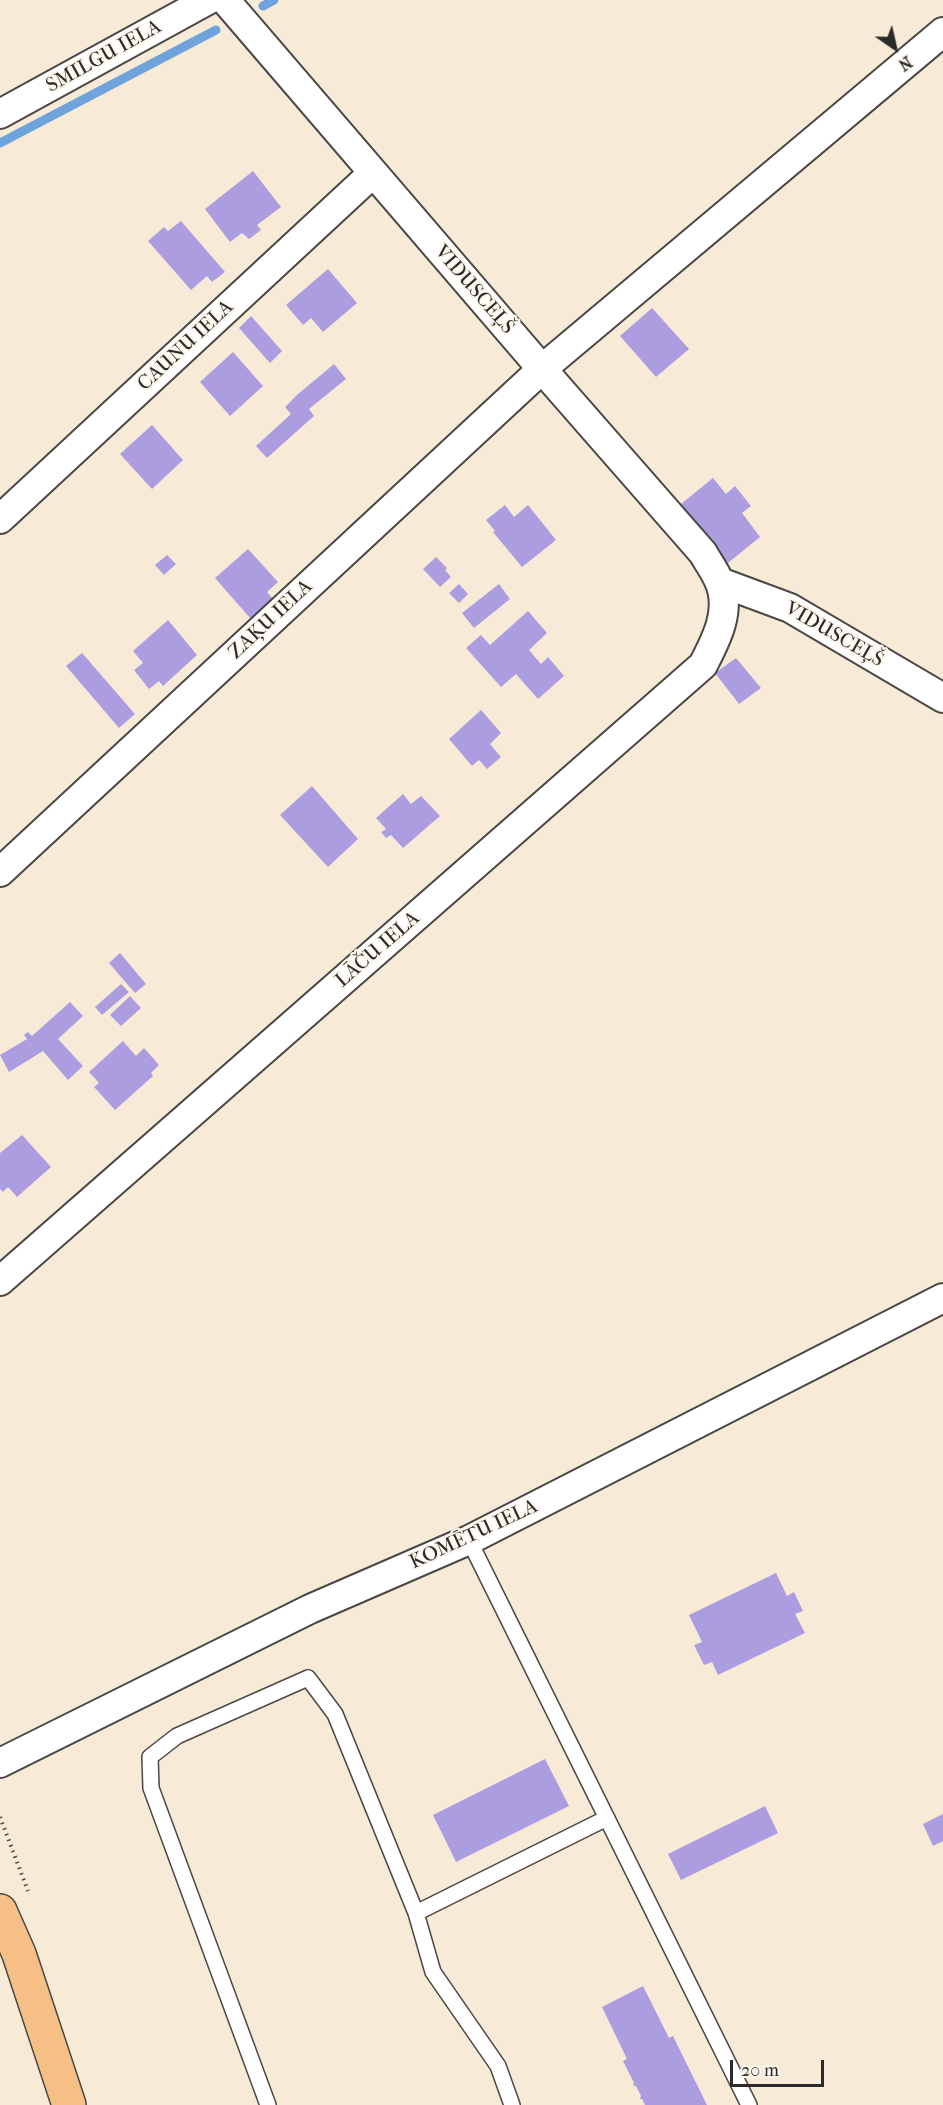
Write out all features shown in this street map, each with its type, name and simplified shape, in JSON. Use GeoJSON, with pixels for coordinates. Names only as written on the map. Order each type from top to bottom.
{"type":"FeatureCollection","features":[{"type":"Feature","properties":{"kind":"main road"},"geometry":{"type":"LineString","coordinates":[[0,1911],[19,1954],[69,2105]]}},
{"type":"Feature","properties":{"kind":"street","name":"SMILGU IELA"},"geometry":{"type":"LineString","coordinates":[[0,114],[208,0]]}},
{"type":"Feature","properties":{"kind":"street","name":"VIDUSCEĻŠ"},"geometry":{"type":"LineString","coordinates":[[225,0],[703,553],[722,590],[790,608],[943,698]]}},
{"type":"Feature","properties":{"kind":"street","name":"ZAĶU IELA"},"geometry":{"type":"LineString","coordinates":[[0,872],[542,369],[943,32]]}},
{"type":"Feature","properties":{"kind":"street","name":"CAUNU IELA"},"geometry":{"type":"LineString","coordinates":[[0,519],[373,173]]}},
{"type":"Feature","properties":{"kind":"street","name":"LĀČU IELA"},"geometry":{"type":"LineString","coordinates":[[1,1278],[702,666],[720,633],[722,590]]}},
{"type":"Feature","properties":{"kind":"street","name":"KOMĒTU IELA"},"geometry":{"type":"LineString","coordinates":[[0,1763],[310,1609],[469,1540],[943,1298]]}},
{"type":"Feature","properties":{"kind":"lane"},"geometry":{"type":"LineString","coordinates":[[469,1540],[749,2105]]}},
{"type":"Feature","properties":{"kind":"lane"},"geometry":{"type":"LineString","coordinates":[[268,2105],[151,1788],[150,1757],[177,1736],[308,1678],[334,1714],[416,1913],[433,1972],[498,2066],[512,2105]]}},
{"type":"Feature","properties":{"kind":"lane"},"geometry":{"type":"LineString","coordinates":[[416,1913],[607,1818]]}},
{"type":"Feature","properties":{"kind":"building"},"geometry":{"type":"Polygon","coordinates":[[[253,171],[281,207],[257,225],[261,230],[249,239],[242,233],[230,242],[205,209],[253,171]]]}},
{"type":"Feature","properties":{"kind":"building"},"geometry":{"type":"Polygon","coordinates":[[[181,221],[225,272],[212,282],[207,276],[191,290],[148,241],[164,227],[168,231],[181,221]]]}},
{"type":"Feature","properties":{"kind":"building"},"geometry":{"type":"Polygon","coordinates":[[[328,269],[357,303],[323,332],[311,318],[303,325],[286,305],[328,269]]]}},
{"type":"Feature","properties":{"kind":"building"},"geometry":{"type":"Polygon","coordinates":[[[652,308],[689,349],[656,377],[620,336],[652,308]]]}},
{"type":"Feature","properties":{"kind":"building"},"geometry":{"type":"Polygon","coordinates":[[[251,316],[282,351],[270,363],[239,328],[251,316]]]}},
{"type":"Feature","properties":{"kind":"building"},"geometry":{"type":"Polygon","coordinates":[[[233,352],[263,386],[230,416],[200,382],[233,352]]]}},
{"type":"Feature","properties":{"kind":"building"},"geometry":{"type":"Polygon","coordinates":[[[334,364],[346,379],[309,409],[314,416],[267,458],[256,446],[291,414],[285,407],[334,364]]]}},
{"type":"Feature","properties":{"kind":"building"},"geometry":{"type":"Polygon","coordinates":[[[152,425],[183,460],[152,489],[120,454],[152,425]]]}},
{"type":"Feature","properties":{"kind":"building"},"geometry":{"type":"Polygon","coordinates":[[[713,478],[726,494],[735,486],[751,506],[742,513],[760,537],[728,563],[681,504],[713,478]]]}},
{"type":"Feature","properties":{"kind":"building"},"geometry":{"type":"Polygon","coordinates":[[[505,505],[514,517],[528,505],[556,540],[522,567],[486,520],[505,505]]]}},
{"type":"Feature","properties":{"kind":"building"},"geometry":{"type":"Polygon","coordinates":[[[248,549],[278,582],[267,592],[273,599],[251,619],[215,578],[248,549]]]}},
{"type":"Feature","properties":{"kind":"building"},"geometry":{"type":"Polygon","coordinates":[[[167,555],[176,564],[164,575],[155,565],[167,555]]]}},
{"type":"Feature","properties":{"kind":"building"},"geometry":{"type":"Polygon","coordinates":[[[436,557],[447,568],[445,570],[451,577],[440,587],[423,569],[436,557]]]}},
{"type":"Feature","properties":{"kind":"building"},"geometry":{"type":"Polygon","coordinates":[[[459,584],[468,594],[459,603],[449,593],[459,584]]]}},
{"type":"Feature","properties":{"kind":"building"},"geometry":{"type":"Polygon","coordinates":[[[499,584],[510,599],[474,628],[462,613],[499,584]]]}},
{"type":"Feature","properties":{"kind":"building"},"geometry":{"type":"Polygon","coordinates":[[[528,611],[547,633],[529,650],[541,664],[548,657],[564,676],[538,699],[516,674],[501,687],[466,648],[481,635],[490,645],[528,611]]]}},
{"type":"Feature","properties":{"kind":"building"},"geometry":{"type":"Polygon","coordinates":[[[168,620],[197,655],[163,686],[159,681],[149,689],[134,670],[143,663],[133,651],[168,620]]]}},
{"type":"Feature","properties":{"kind":"building"},"geometry":{"type":"Polygon","coordinates":[[[82,653],[135,714],[119,728],[66,666],[82,653]]]}},
{"type":"Feature","properties":{"kind":"building"},"geometry":{"type":"Polygon","coordinates":[[[736,658],[761,688],[739,704],[715,673],[736,658]]]}},
{"type":"Feature","properties":{"kind":"building"},"geometry":{"type":"Polygon","coordinates":[[[481,710],[501,733],[490,744],[501,757],[487,769],[479,760],[472,766],[449,739],[481,710]]]}},
{"type":"Feature","properties":{"kind":"building"},"geometry":{"type":"Polygon","coordinates":[[[312,786],[358,839],[328,867],[280,815],[312,786]]]}},
{"type":"Feature","properties":{"kind":"building"},"geometry":{"type":"Polygon","coordinates":[[[403,794],[411,804],[421,796],[440,816],[403,848],[391,835],[386,838],[381,832],[386,829],[376,818],[403,794]]]}},
{"type":"Feature","properties":{"kind":"building"},"geometry":{"type":"Polygon","coordinates":[[[120,953],[146,984],[135,993],[109,963],[120,953]]]}},
{"type":"Feature","properties":{"kind":"building"},"geometry":{"type":"Polygon","coordinates":[[[121,984],[129,992],[102,1015],[95,1007],[121,984]]]}},
{"type":"Feature","properties":{"kind":"building"},"geometry":{"type":"Polygon","coordinates":[[[130,996],[141,1008],[121,1026],[110,1015],[130,996]]]}},
{"type":"Feature","properties":{"kind":"building"},"geometry":{"type":"Polygon","coordinates":[[[70,1002],[83,1016],[58,1039],[83,1066],[68,1080],[43,1051],[9,1072],[0,1055],[27,1039],[24,1035],[28,1032],[32,1036],[70,1002]]]}},
{"type":"Feature","properties":{"kind":"building"},"geometry":{"type":"Polygon","coordinates":[[[123,1041],[136,1056],[144,1048],[159,1065],[151,1073],[153,1076],[115,1110],[94,1087],[99,1083],[89,1072],[123,1041]]]}},
{"type":"Feature","properties":{"kind":"building"},"geometry":{"type":"Polygon","coordinates":[[[22,1135],[51,1167],[17,1197],[8,1187],[3,1192],[0,1189],[0,1153],[22,1135]]]}},
{"type":"Feature","properties":{"kind":"building"},"geometry":{"type":"Polygon","coordinates":[[[776,1573],[787,1596],[794,1592],[803,1611],[795,1614],[805,1633],[718,1675],[712,1662],[704,1665],[694,1645],[702,1642],[689,1615],[776,1573]]]}},
{"type":"Feature","properties":{"kind":"building"},"geometry":{"type":"Polygon","coordinates":[[[545,1759],[569,1806],[456,1862],[433,1815],[545,1759]]]}},
{"type":"Feature","properties":{"kind":"building"},"geometry":{"type":"Polygon","coordinates":[[[765,1806],[778,1833],[681,1880],[668,1854],[765,1806]]]}},
{"type":"Feature","properties":{"kind":"building"},"geometry":{"type":"Polygon","coordinates":[[[943,1814],[943,1841],[933,1846],[923,1824],[943,1814]]]}},
{"type":"Feature","properties":{"kind":"building"},"geometry":{"type":"Polygon","coordinates":[[[643,1986],[669,2038],[673,2036],[707,2105],[645,2105],[640,2099],[641,2096],[623,2061],[627,2059],[602,2007],[643,1986]]]}},
{"type":"Feature","properties":{"kind":"waterway"},"geometry":{"type":"LineString","coordinates":[[263,6],[274,0]]}},
{"type":"Feature","properties":{"kind":"waterway"},"geometry":{"type":"LineString","coordinates":[[0,143],[216,30]]}}]}
